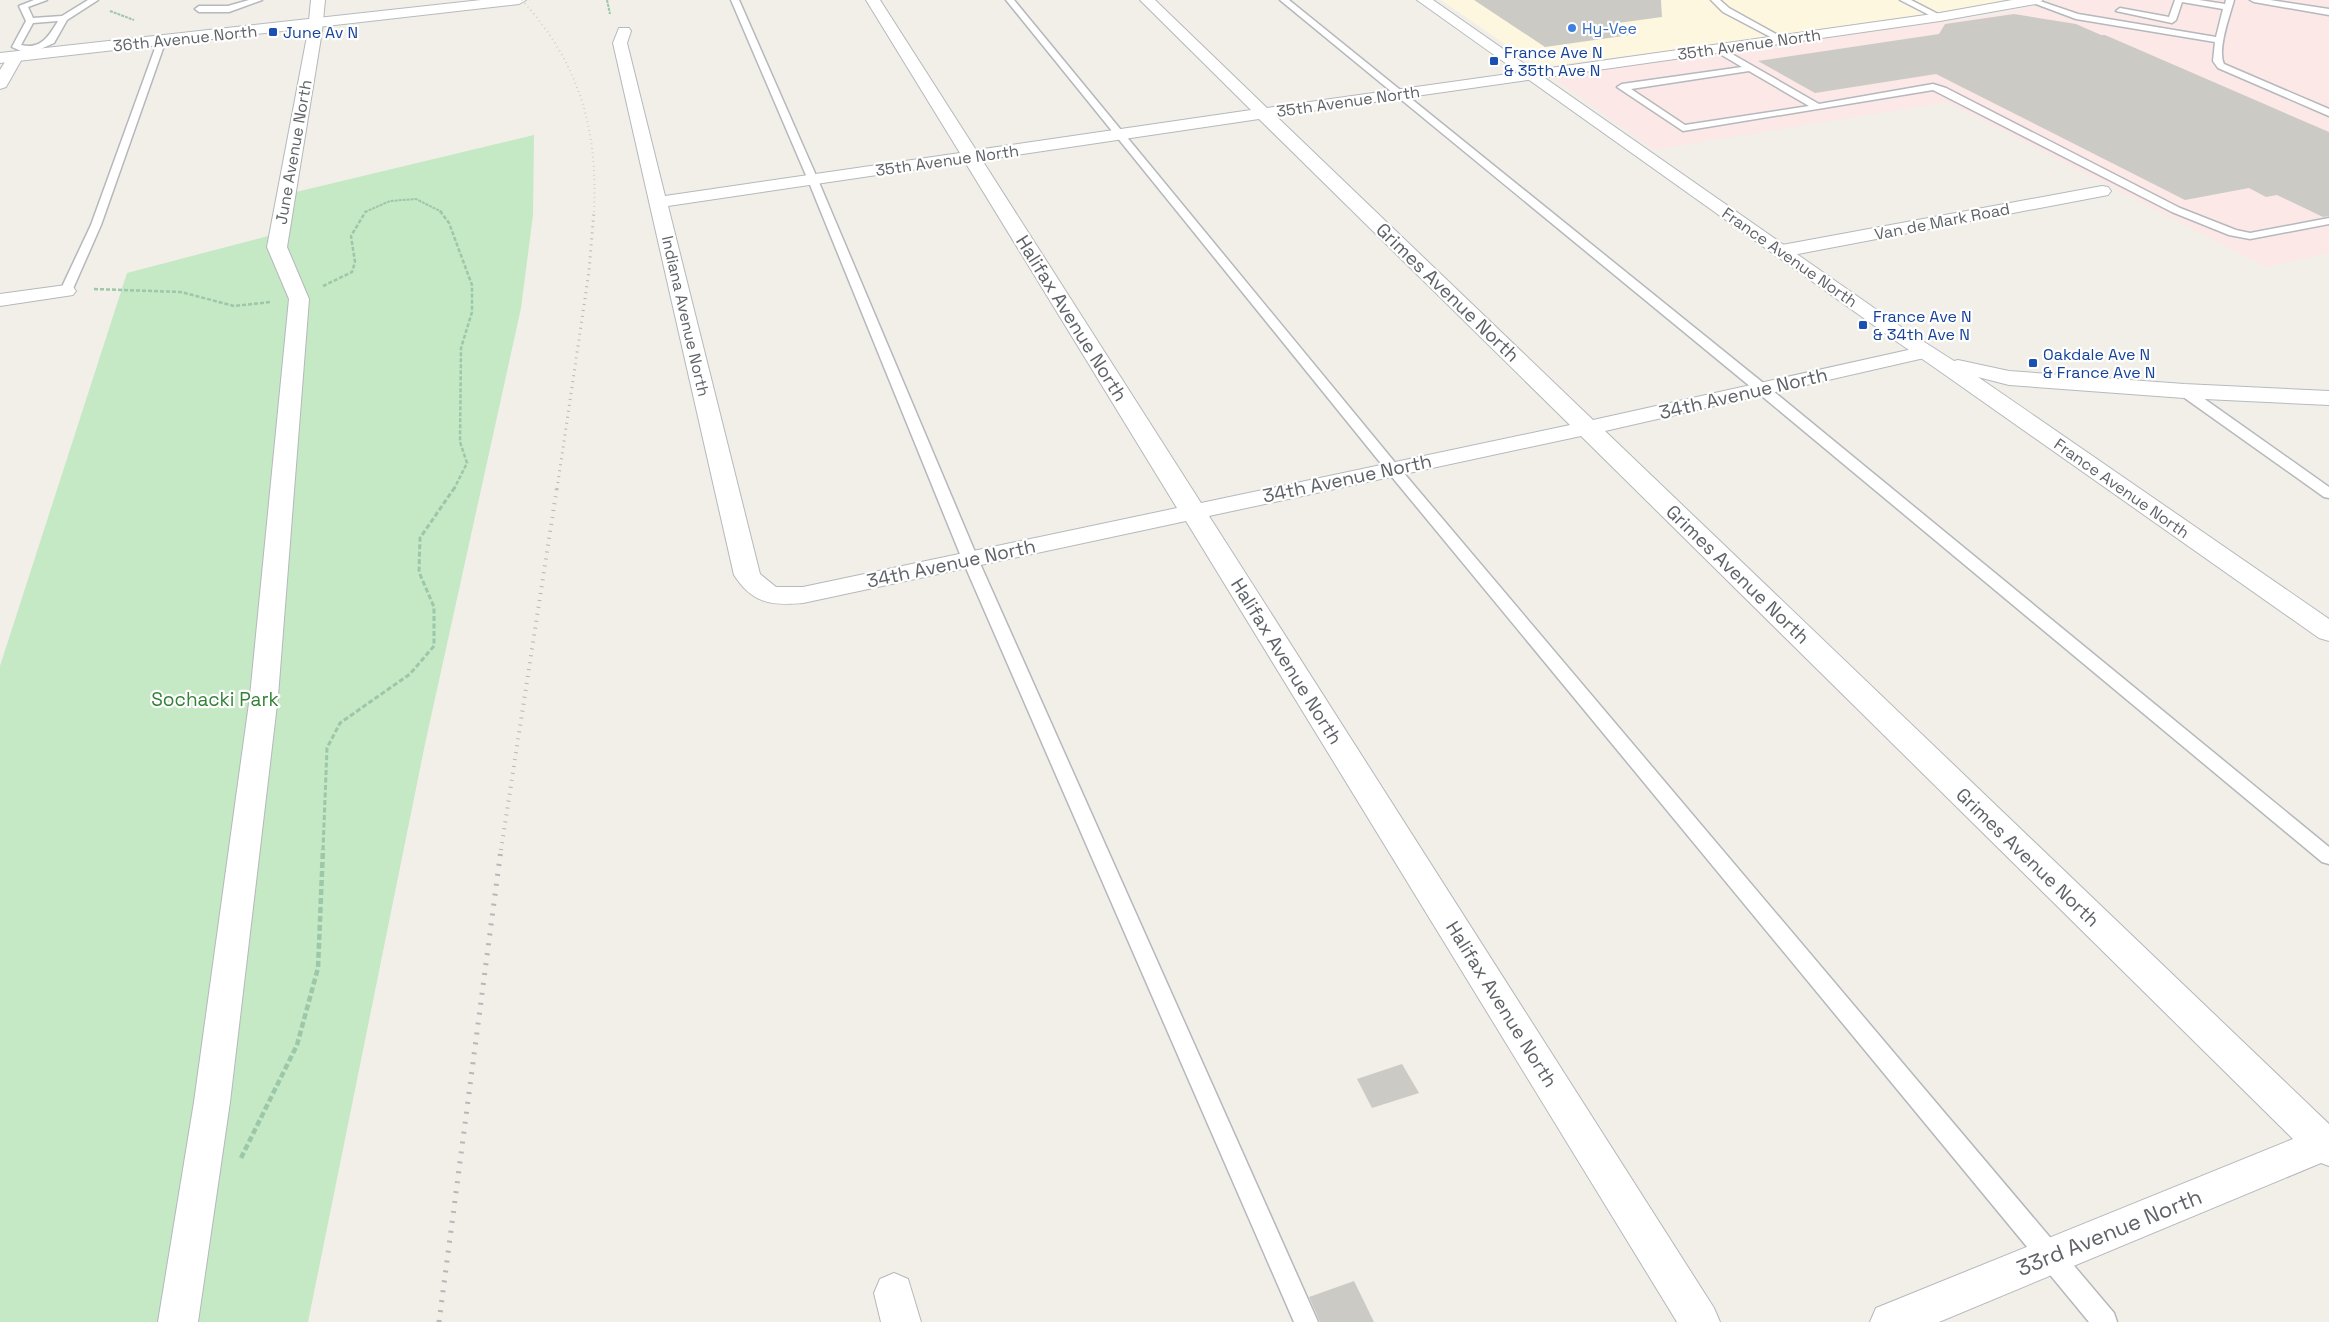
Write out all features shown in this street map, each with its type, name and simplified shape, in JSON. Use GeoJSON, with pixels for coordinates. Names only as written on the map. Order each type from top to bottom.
{"type":"FeatureCollection","features":[{"type":"Feature","properties":{"kind":"street","name":"June Avenue North"},"geometry":{"type":"LineString","coordinates":[[299,299],[277,247],[316,23],[318,0]]}},
{"type":"Feature","properties":{"kind":"street","name":"36th Avenue North"},"geometry":{"type":"LineString","coordinates":[[8,58],[519,0]]}},
{"type":"Feature","properties":{"kind":"street","name":"Halifax Avenue North"},"geometry":{"type":"LineString","coordinates":[[873,0],[1700,1322]]}},
{"type":"Feature","properties":{"kind":"street","name":"Grimes Avenue North"},"geometry":{"type":"LineString","coordinates":[[1147,0],[2328,1145]]}},
{"type":"Feature","properties":{"kind":"street","name":"France Avenue North"},"geometry":{"type":"LineString","coordinates":[[1424,0],[2329,632]]}},
{"type":"Feature","properties":{"kind":"street","name":"35th Avenue North"},"geometry":{"type":"LineString","coordinates":[[659,202],[1398,93],[1940,17],[2032,0]]}},
{"type":"Feature","properties":{"kind":"street","name":"Indiana Avenue North"},"geometry":{"type":"LineString","coordinates":[[624,31],[620,43],[747,575],[754,586],[767,594]]}},
{"type":"Feature","properties":{"kind":"street"},"geometry":{"type":"LineString","coordinates":[[0,84],[8,58]]}},
{"type":"Feature","properties":{"kind":"street","name":"Van de Mark Road"},"geometry":{"type":"LineString","coordinates":[[1782,251],[2102,191]]}},
{"type":"Feature","properties":{"kind":"street"},"geometry":{"type":"LineString","coordinates":[[0,300],[66,291]]}},
{"type":"Feature","properties":{"kind":"street"},"geometry":{"type":"LineString","coordinates":[[178,1322],[212,1102],[264,696],[299,299]]}},
{"type":"Feature","properties":{"kind":"street"},"geometry":{"type":"LineString","coordinates":[[1932,356],[1962,368],[2009,378],[2184,392],[2329,398]]}},
{"type":"Feature","properties":{"kind":"street","name":"34th Avenue North"},"geometry":{"type":"LineString","coordinates":[[767,594],[782,596],[802,594],[1587,428],[1762,389],[1932,356]]}},
{"type":"Feature","properties":{"kind":"street","name":"33rd Avenue North"},"geometry":{"type":"LineString","coordinates":[[1890,1322],[2328,1145]]}},
{"type":"Feature","properties":{"kind":"lane"},"geometry":{"type":"LineString","coordinates":[[30,21],[23,6],[43,0]]}},
{"type":"Feature","properties":{"kind":"lane"},"geometry":{"type":"LineString","coordinates":[[30,21],[64,18],[94,0]]}},
{"type":"Feature","properties":{"kind":"lane"},"geometry":{"type":"LineString","coordinates":[[199,9],[229,10],[258,0]]}},
{"type":"Feature","properties":{"kind":"lane"},"geometry":{"type":"LineString","coordinates":[[735,0],[813,180],[970,559],[1306,1322]]}},
{"type":"Feature","properties":{"kind":"lane"},"geometry":{"type":"LineString","coordinates":[[1010,0],[1392,468],[2105,1322]]}},
{"type":"Feature","properties":{"kind":"lane"},"geometry":{"type":"LineString","coordinates":[[1284,0],[1762,389],[2329,857]]}},
{"type":"Feature","properties":{"kind":"lane"},"geometry":{"type":"LineString","coordinates":[[1715,0],[1726,10],[1783,40]]}},
{"type":"Feature","properties":{"kind":"lane"},"geometry":{"type":"LineString","coordinates":[[1904,0],[1940,17]]}},
{"type":"Feature","properties":{"kind":"lane"},"geometry":{"type":"LineString","coordinates":[[2032,0],[2076,16],[2219,40]]}},
{"type":"Feature","properties":{"kind":"lane"},"geometry":{"type":"LineString","coordinates":[[2116,22],[2124,0]]}},
{"type":"Feature","properties":{"kind":"lane"},"geometry":{"type":"LineString","coordinates":[[2120,11],[2172,20],[2179,0]]}},
{"type":"Feature","properties":{"kind":"lane"},"geometry":{"type":"LineString","coordinates":[[2183,0],[2230,4],[2219,40],[2218,61],[2221,66],[2329,113]]}},
{"type":"Feature","properties":{"kind":"lane"},"geometry":{"type":"LineString","coordinates":[[2254,0],[2329,12]]}},
{"type":"Feature","properties":{"kind":"lane"},"geometry":{"type":"LineString","coordinates":[[8,58],[51,41],[64,18]]}},
{"type":"Feature","properties":{"kind":"lane"},"geometry":{"type":"LineString","coordinates":[[30,21],[16,46],[30,50]]}},
{"type":"Feature","properties":{"kind":"lane"},"geometry":{"type":"LineString","coordinates":[[66,291],[96,225],[162,40]]}},
{"type":"Feature","properties":{"kind":"lane"},"geometry":{"type":"LineString","coordinates":[[1718,49],[1818,107]]}},
{"type":"Feature","properties":{"kind":"lane"},"geometry":{"type":"LineString","coordinates":[[1750,68],[1622,87],[1683,128],[1933,87],[1943,90],[2176,210],[2233,233],[2250,236],[2329,221]]}},
{"type":"Feature","properties":{"kind":"lane"},"geometry":{"type":"LineString","coordinates":[[2184,392],[2329,494]]}},
{"type":"Feature","properties":{"kind":"path"},"geometry":{"type":"LineString","coordinates":[[107,10],[136,21]]}},
{"type":"Feature","properties":{"kind":"path"},"geometry":{"type":"LineString","coordinates":[[66,291],[81,288],[181,292],[234,306],[299,299],[352,272],[355,262],[351,236],[366,210],[390,201],[416,199],[442,212],[449,222],[472,286],[472,312],[461,348],[460,442],[467,464],[461,478],[420,538],[419,572],[434,606],[434,646],[410,674],[340,723],[327,748],[318,968],[297,1045],[237,1167]]}},
{"type":"Feature","properties":{"kind":"shaded area"},"geometry":{"type":"Polygon","coordinates":[[[1441,0],[2002,0],[1986,5],[1685,49],[1555,65],[1531,62],[1441,0]]]}},
{"type":"Feature","properties":{"kind":"shaded area"},"geometry":{"type":"Polygon","coordinates":[[[2057,0],[2329,0],[2329,253],[2266,267],[1947,102],[1654,150],[1552,77],[2000,14],[2057,0]]]}},
{"type":"Feature","properties":{"kind":"green space","name":"Sochacki Park"},"geometry":{"type":"Polygon","coordinates":[[[534,135],[533,215],[521,308],[425,744],[308,1322],[0,1322],[0,666],[127,273],[272,235],[288,218],[296,192],[534,135]]]}},
{"type":"Feature","properties":{"kind":"building","name":"Hy-Vee"},"geometry":{"type":"Polygon","coordinates":[[[1474,0],[1661,0],[1662,17],[1618,23],[1637,34],[1545,47],[1474,0]]]}},
{"type":"Feature","properties":{"kind":"building"},"geometry":{"type":"Polygon","coordinates":[[[2014,14],[2076,24],[2329,132],[2329,216],[2323,217],[2277,195],[2266,197],[2249,188],[2185,200],[1936,74],[1815,93],[1758,61],[1939,34],[1945,24],[2014,14]]]}},
{"type":"Feature","properties":{"kind":"building"},"geometry":{"type":"Polygon","coordinates":[[[1402,1064],[1419,1093],[1372,1108],[1357,1079],[1402,1064]]]}},
{"type":"Feature","properties":{"kind":"building"},"geometry":{"type":"Polygon","coordinates":[[[1354,1281],[1374,1322],[1320,1322],[1309,1297],[1354,1281]]]}},
{"type":"Feature","properties":{"kind":"railway"},"geometry":{"type":"LineString","coordinates":[[522,0],[542,24],[558,48],[581,98],[592,152],[594,211]]}},
{"type":"Feature","properties":{"kind":"railway"},"geometry":{"type":"LineString","coordinates":[[557,489],[589,271],[594,211]]}},
{"type":"Feature","properties":{"kind":"railway"},"geometry":{"type":"LineString","coordinates":[[501,850],[557,487]]}},
{"type":"Feature","properties":{"kind":"railway"},"geometry":{"type":"LineString","coordinates":[[439,1322],[501,849]]}},
{"type":"Feature","properties":{"kind":"place","name":"Hy-Vee"},"geometry":{"type":"Point","coordinates":[1572,28]}},
{"type":"Feature","properties":{"kind":"place","name":"June Av N"},"geometry":{"type":"Point","coordinates":[273,32]}},
{"type":"Feature","properties":{"kind":"place","name":"France Ave N & 35th Ave N"},"geometry":{"type":"Point","coordinates":[1494,61]}},
{"type":"Feature","properties":{"kind":"place","name":"France Ave N & 34th Ave N"},"geometry":{"type":"Point","coordinates":[1863,325]}},
{"type":"Feature","properties":{"kind":"place","name":"Oakdale Ave N & France Ave N"},"geometry":{"type":"Point","coordinates":[2033,363]}}]}
